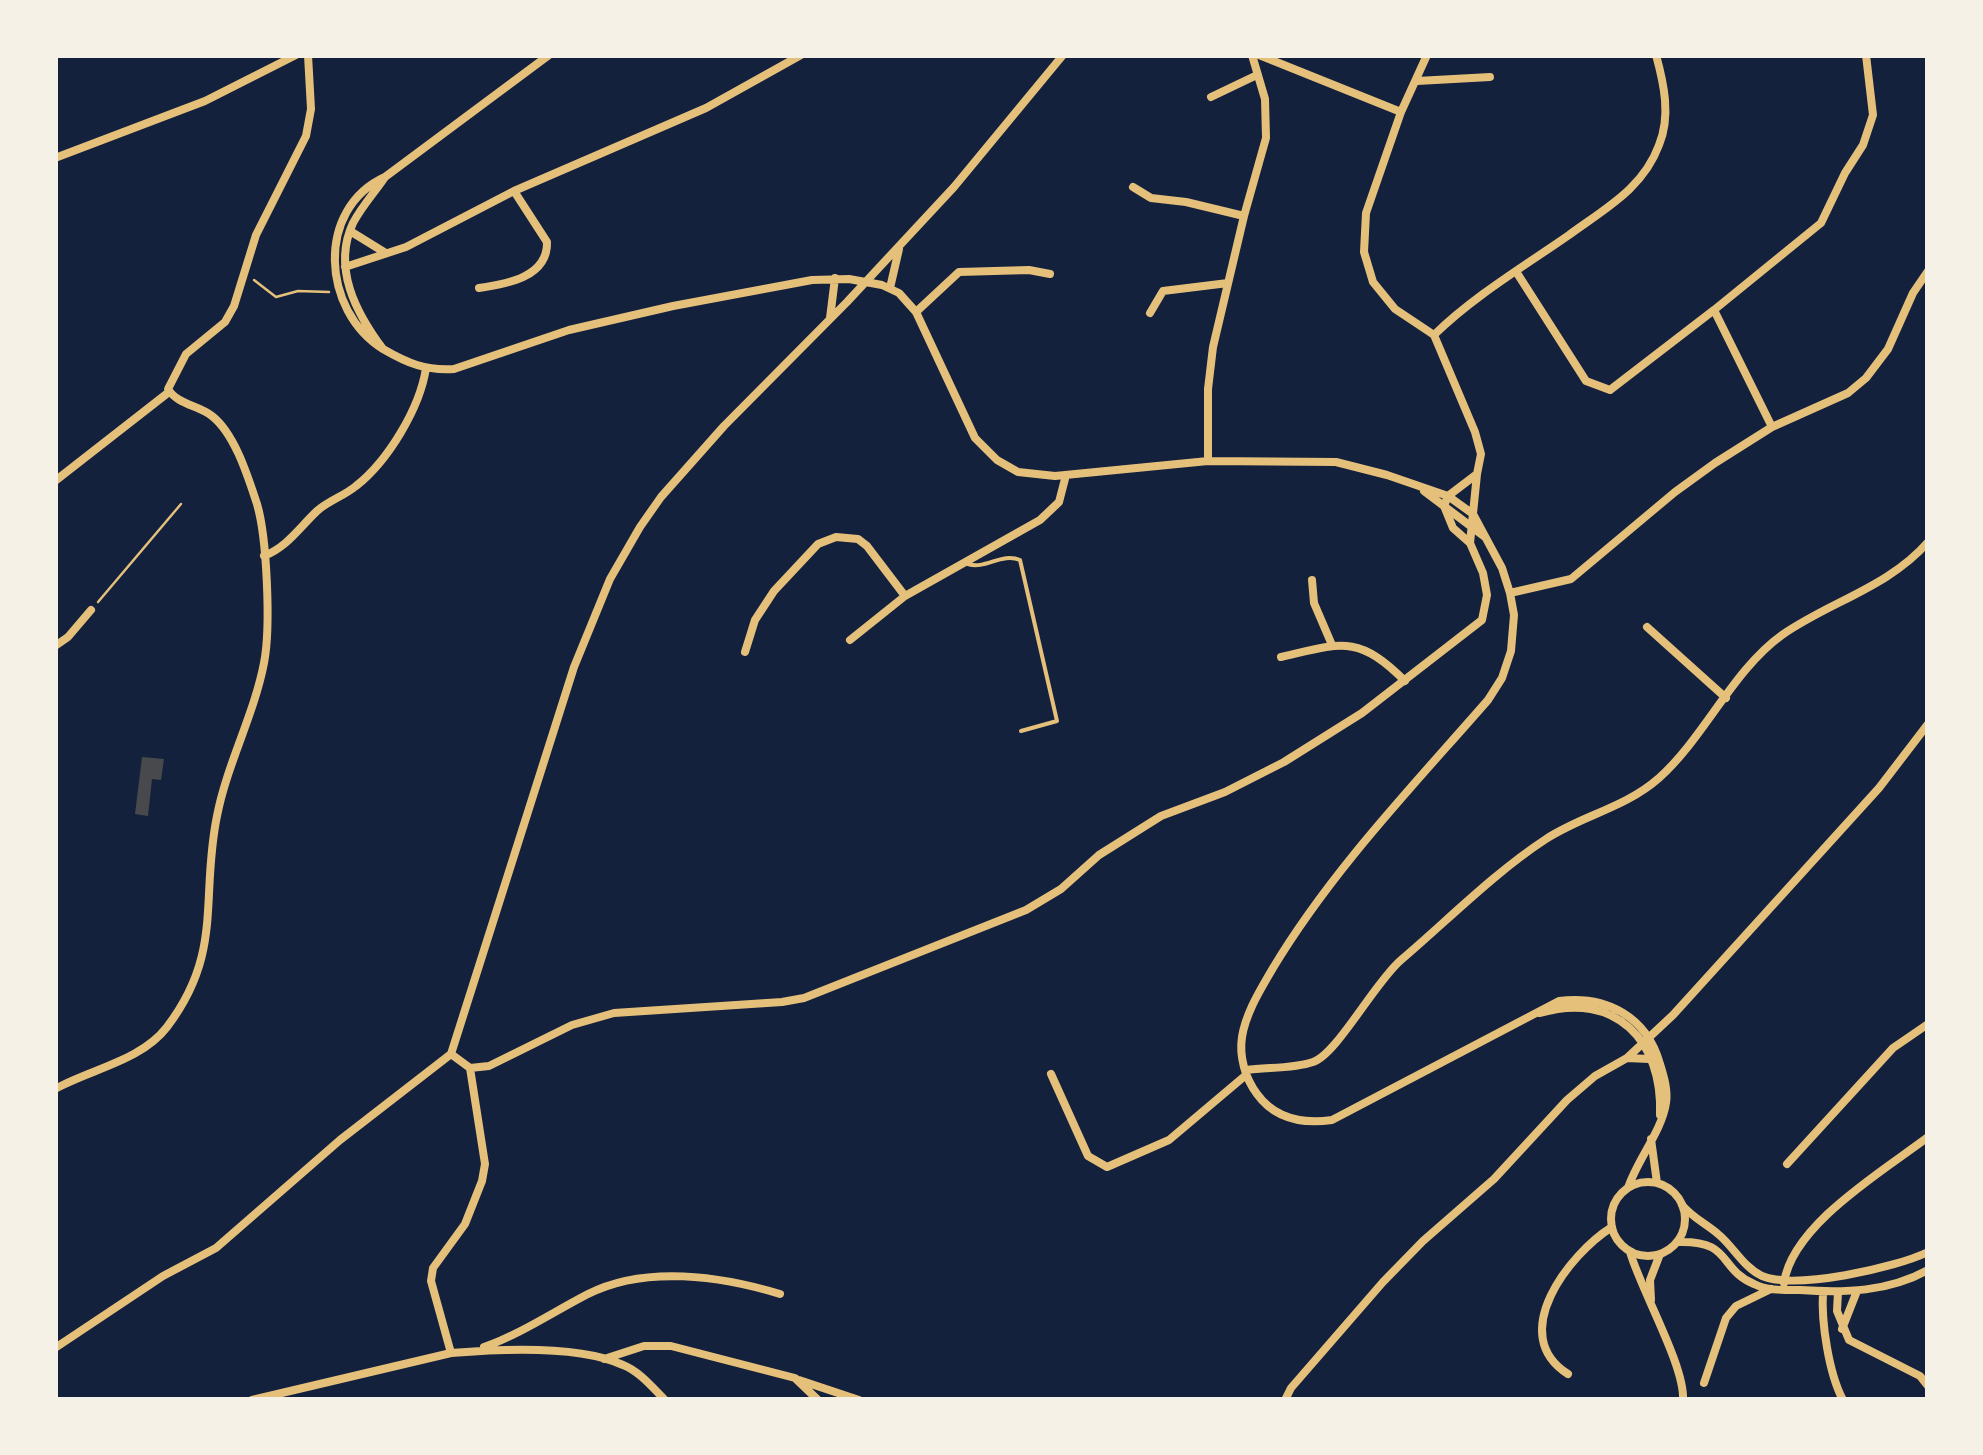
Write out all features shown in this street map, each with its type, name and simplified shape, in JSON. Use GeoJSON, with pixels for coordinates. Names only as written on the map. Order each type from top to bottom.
{"type":"FeatureCollection","features":[{"type":"Feature","properties":{"kind":"street"},"geometry":{"type":"LineString","coordinates":[[55,158],[204,101],[296,55]]}},
{"type":"Feature","properties":{"kind":"street"},"geometry":{"type":"LineString","coordinates":[[55,481],[169,392],[171,379],[186,354],[225,322],[234,306],[256,236],[306,136],[312,109],[308,55]]}},
{"type":"Feature","properties":{"kind":"street"},"geometry":{"type":"LineString","coordinates":[[549,55],[352,201],[335,250],[343,306],[365,338],[408,364],[454,369],[598,322],[776,286],[835,278],[866,281],[886,286],[916,312],[963,418],[986,451],[1018,472],[1066,475],[1208,461],[1336,462],[1448,496],[1473,514],[1510,593],[1514,632],[1502,678],[1488,700],[1315,903],[1288,943],[1246,1023],[1241,1048],[1246,1073],[1258,1095],[1283,1116],[1312,1123],[1332,1120],[1559,1000],[1594,1000],[1628,1014],[1650,1038],[1665,1081],[1666,1104],[1628,1188],[1614,1204],[1612,1227],[1630,1252],[1679,1374],[1682,1400]]}},
{"type":"Feature","properties":{"kind":"street"},"geometry":{"type":"LineString","coordinates":[[346,268],[406,247],[514,190],[706,108],[802,55]]}},
{"type":"Feature","properties":{"kind":"street"},"geometry":{"type":"LineString","coordinates":[[55,1348],[163,1276],[216,1248],[340,1140],[451,1054],[574,667],[610,580],[640,527],[661,497],[724,426],[899,247],[1063,55]]}},
{"type":"Feature","properties":{"kind":"street"},"geometry":{"type":"LineString","coordinates":[[1208,461],[1208,389],[1228,282],[1266,138],[1265,99],[1257,75],[1256,55],[1401,112]]}},
{"type":"Feature","properties":{"kind":"street"},"geometry":{"type":"LineString","coordinates":[[451,1054],[470,1068],[489,1066],[572,1025],[614,1013],[804,998],[1026,910],[1061,890],[1099,855],[1161,816],[1225,792],[1330,735],[1405,681],[1435,654],[1473,630],[1482,620],[1487,595],[1484,573],[1470,543],[1480,454],[1474,432],[1434,334],[1396,309],[1384,296],[1373,282],[1364,252],[1366,213],[1401,112],[1427,55]]}},
{"type":"Feature","properties":{"kind":"street"},"geometry":{"type":"LineString","coordinates":[[1434,334],[1463,306],[1517,273],[1628,193],[1644,174],[1663,132],[1665,98],[1656,55]]}},
{"type":"Feature","properties":{"kind":"street"},"geometry":{"type":"LineString","coordinates":[[1517,273],[1586,380],[1610,390],[1821,224],[1863,145],[1873,115],[1866,55]]}},
{"type":"Feature","properties":{"kind":"street"},"geometry":{"type":"LineString","coordinates":[[1211,98],[1257,75]]}},
{"type":"Feature","properties":{"kind":"street"},"geometry":{"type":"LineString","coordinates":[[1417,81],[1490,77]]}},
{"type":"Feature","properties":{"kind":"street"},"geometry":{"type":"LineString","coordinates":[[382,349],[356,309],[346,268],[350,230],[385,177]]}},
{"type":"Feature","properties":{"kind":"street"},"geometry":{"type":"LineString","coordinates":[[1133,187],[1151,198],[1244,216]]}},
{"type":"Feature","properties":{"kind":"street"},"geometry":{"type":"LineString","coordinates":[[479,288],[504,285],[537,270],[544,260],[547,242],[514,190]]}},
{"type":"Feature","properties":{"kind":"street"},"geometry":{"type":"LineString","coordinates":[[350,230],[384,252]]}},
{"type":"Feature","properties":{"kind":"street"},"geometry":{"type":"LineString","coordinates":[[886,286],[899,247]]}},
{"type":"Feature","properties":{"kind":"street"},"geometry":{"type":"LineString","coordinates":[[916,312],[960,272],[1030,270],[1050,274]]}},
{"type":"Feature","properties":{"kind":"street"},"geometry":{"type":"LineString","coordinates":[[1510,593],[1571,578],[1675,492],[1772,427],[1848,393],[1866,378],[1888,349],[1913,293],[1928,271]]}},
{"type":"Feature","properties":{"kind":"street"},"geometry":{"type":"LineString","coordinates":[[830,318],[835,278]]}},
{"type":"Feature","properties":{"kind":"street"},"geometry":{"type":"LineString","coordinates":[[1150,312],[1162,291],[1228,282]]}},
{"type":"Feature","properties":{"kind":"street"},"geometry":{"type":"LineString","coordinates":[[1714,310],[1772,427]]}},
{"type":"Feature","properties":{"kind":"street"},"geometry":{"type":"LineString","coordinates":[[264,556],[284,545],[320,508],[372,472],[422,394],[426,368]]}},
{"type":"Feature","properties":{"kind":"street"},"geometry":{"type":"LineString","coordinates":[[55,1089],[146,1048],[165,1030],[181,1006],[205,952],[216,820],[264,662],[264,556],[258,508],[222,426],[205,411],[179,401],[169,392]]}},
{"type":"Feature","properties":{"kind":"street"},"geometry":{"type":"LineString","coordinates":[[1470,543],[1453,528],[1444,506],[1448,496],[1477,474]]}},
{"type":"Feature","properties":{"kind":"street"},"geometry":{"type":"LineString","coordinates":[[850,640],[905,596],[1040,520],[1059,502],[1066,475]]}},
{"type":"Feature","properties":{"kind":"street"},"geometry":{"type":"LineString","coordinates":[[1416,486],[1488,539]]}},
{"type":"Feature","properties":{"kind":"street"},"geometry":{"type":"LineString","coordinates":[[745,652],[755,620],[774,591],[818,544],[836,536],[858,538],[905,596]]}},
{"type":"Feature","properties":{"kind":"street"},"geometry":{"type":"LineString","coordinates":[[1051,1074],[1088,1156],[1107,1167],[1169,1140],[1246,1073],[1313,1062],[1326,1055],[1395,964],[1548,838],[1630,801],[1662,776],[1780,636],[1871,588],[1928,542]]}},
{"type":"Feature","properties":{"kind":"street"},"geometry":{"type":"LineString","coordinates":[[1312,580],[1314,603],[1332,645]]}},
{"type":"Feature","properties":{"kind":"street"},"geometry":{"type":"LineString","coordinates":[[55,646],[91,610]]}},
{"type":"Feature","properties":{"kind":"street"},"geometry":{"type":"LineString","coordinates":[[1647,627],[1726,698]]}},
{"type":"Feature","properties":{"kind":"street"},"geometry":{"type":"LineString","coordinates":[[1281,657],[1332,645],[1368,650],[1382,657],[1405,681]]}},
{"type":"Feature","properties":{"kind":"street"},"geometry":{"type":"LineString","coordinates":[[1285,1400],[1291,1388],[1423,1241],[1494,1179],[1566,1100],[1650,1038],[1878,788],[1928,724]]}},
{"type":"Feature","properties":{"kind":"street"},"geometry":{"type":"LineString","coordinates":[[1536,1015],[1572,1006],[1600,1009],[1625,1024],[1642,1045],[1658,1082],[1660,1121]]}},
{"type":"Feature","properties":{"kind":"street"},"geometry":{"type":"LineString","coordinates":[[1788,1164],[1893,1048],[1928,1024]]}},
{"type":"Feature","properties":{"kind":"street"},"geometry":{"type":"LineString","coordinates":[[1627,1058],[1649,1059]]}},
{"type":"Feature","properties":{"kind":"street"},"geometry":{"type":"LineString","coordinates":[[451,1353],[431,1281],[434,1268],[464,1224],[482,1182],[485,1164],[470,1068]]}},
{"type":"Feature","properties":{"kind":"street"},"geometry":{"type":"LineString","coordinates":[[1784,1284],[1787,1262],[1829,1214],[1928,1137]]}},
{"type":"Feature","properties":{"kind":"street"},"geometry":{"type":"LineString","coordinates":[[1651,1139],[1658,1184]]}},
{"type":"Feature","properties":{"kind":"street"},"geometry":{"type":"LineString","coordinates":[[1628,1188],[1648,1182],[1668,1188],[1694,1219],[1719,1234],[1756,1272],[1784,1284],[1822,1292],[1857,1291],[1905,1282],[1928,1270]]}},
{"type":"Feature","properties":{"kind":"street"},"geometry":{"type":"LineString","coordinates":[[1677,1242],[1685,1218],[1682,1205]]}},
{"type":"Feature","properties":{"kind":"street"},"geometry":{"type":"LineString","coordinates":[[1568,1374],[1547,1354],[1540,1336],[1542,1318],[1553,1292],[1577,1260],[1597,1237],[1612,1227]]}},
{"type":"Feature","properties":{"kind":"street"},"geometry":{"type":"LineString","coordinates":[[1630,1252],[1650,1256],[1677,1242],[1700,1241],[1713,1245],[1747,1281],[1771,1289]]}},
{"type":"Feature","properties":{"kind":"street"},"geometry":{"type":"LineString","coordinates":[[1704,1383],[1726,1318],[1736,1306],[1784,1284],[1877,1271],[1928,1252]]}},
{"type":"Feature","properties":{"kind":"street"},"geometry":{"type":"LineString","coordinates":[[1654,1314],[1650,1280],[1660,1254]]}},
{"type":"Feature","properties":{"kind":"street"},"geometry":{"type":"LineString","coordinates":[[475,1351],[516,1336],[592,1292],[654,1276],[746,1284],[780,1294]]}},
{"type":"Feature","properties":{"kind":"street"},"geometry":{"type":"LineString","coordinates":[[1842,1329],[1857,1291]]}},
{"type":"Feature","properties":{"kind":"street"},"geometry":{"type":"LineString","coordinates":[[1822,1292],[1821,1317],[1834,1365],[1834,1384],[1843,1400]]}},
{"type":"Feature","properties":{"kind":"street"},"geometry":{"type":"LineString","coordinates":[[1838,1292],[1837,1312],[1849,1340],[1920,1376],[1928,1386]]}},
{"type":"Feature","properties":{"kind":"street"},"geometry":{"type":"LineString","coordinates":[[604,1359],[644,1346],[671,1346],[795,1378],[860,1400]]}},
{"type":"Feature","properties":{"kind":"street"},"geometry":{"type":"LineString","coordinates":[[252,1400],[451,1353],[524,1348],[626,1365],[665,1400]]}},
{"type":"Feature","properties":{"kind":"street"},"geometry":{"type":"LineString","coordinates":[[795,1378],[818,1400]]}},
{"type":"Feature","properties":{"kind":"lane"},"geometry":{"type":"LineString","coordinates":[[963,562],[975,566],[1011,556],[1020,560],[1025,574],[1057,721],[1021,731]]}},
{"type":"Feature","properties":{"kind":"path"},"geometry":{"type":"LineString","coordinates":[[247,268],[257,285],[276,297],[315,290],[340,294]]}},
{"type":"Feature","properties":{"kind":"path"},"geometry":{"type":"LineString","coordinates":[[91,610],[181,504]]}},
{"type":"Feature","properties":{"kind":"building"},"geometry":{"type":"Polygon","coordinates":[[[142,757],[164,759],[161,780],[152,779],[148,816],[135,814],[142,757]]]}}]}
